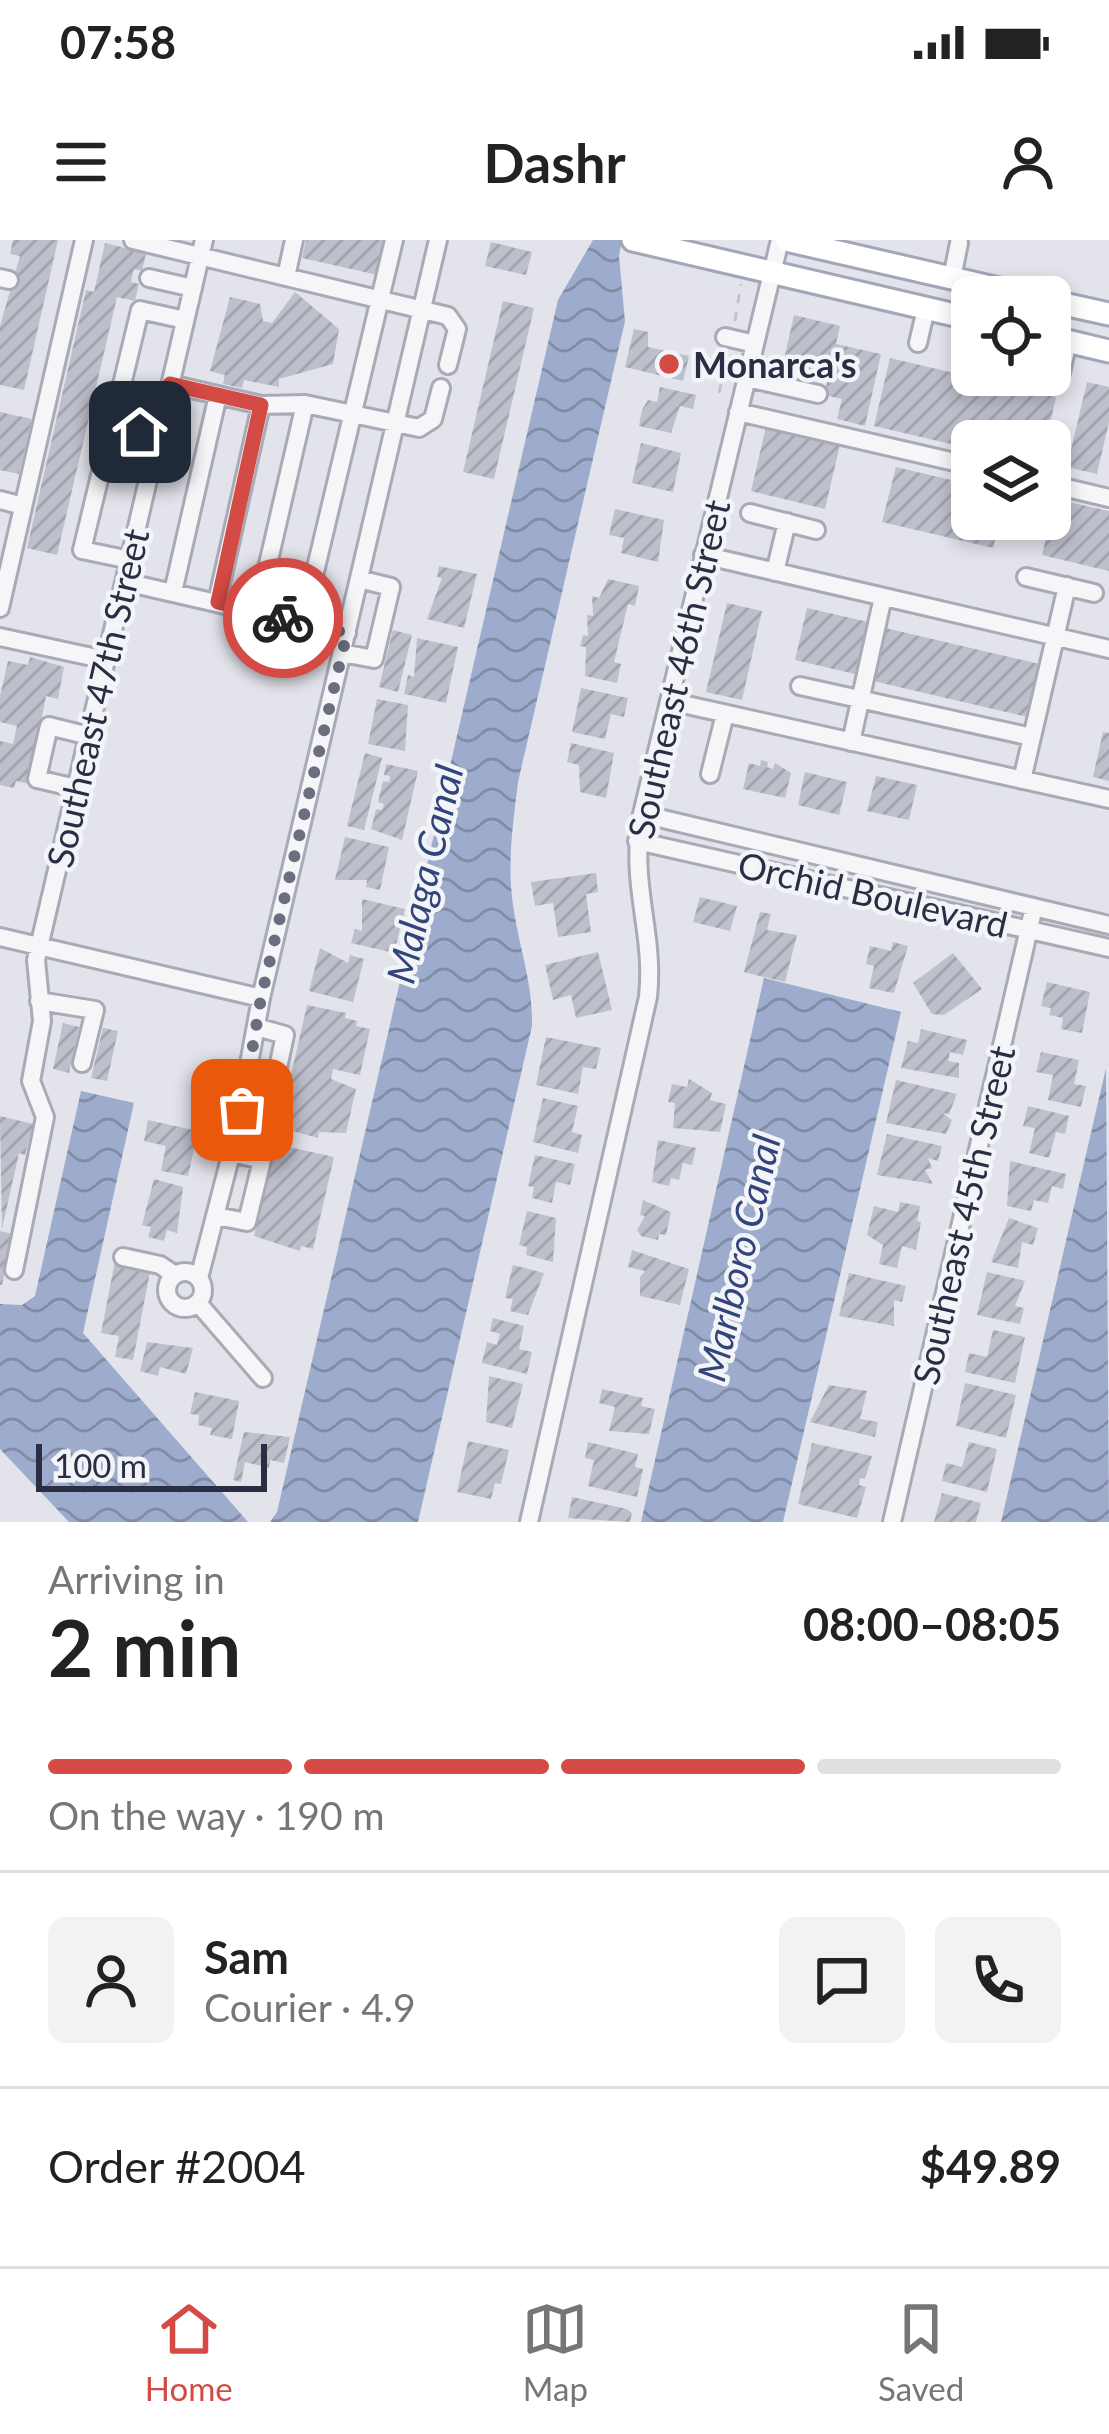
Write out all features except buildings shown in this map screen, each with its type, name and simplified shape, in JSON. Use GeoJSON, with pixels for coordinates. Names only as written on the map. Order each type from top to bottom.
{"type":"FeatureCollection","features":[{"type":"Feature","properties":{"kind":"main road"},"geometry":{"type":"LineString","coordinates":[[783,240],[951,278]]}},
{"type":"Feature","properties":{"kind":"main road"},"geometry":{"type":"LineString","coordinates":[[639,241],[951,314]]}},
{"type":"Feature","properties":{"kind":"main road"},"geometry":{"type":"LineString","coordinates":[[1071,306],[1109,314]]}},
{"type":"Feature","properties":{"kind":"main road"},"geometry":{"type":"LineString","coordinates":[[1071,342],[1109,351]]}},
{"type":"Feature","properties":{"kind":"street"},"geometry":{"type":"LineString","coordinates":[[0,608],[84,240]]}},
{"type":"Feature","properties":{"kind":"street"},"geometry":{"type":"LineString","coordinates":[[133,240],[202,248],[286,277],[454,321],[448,364]]}},
{"type":"Feature","properties":{"kind":"street"},"geometry":{"type":"LineString","coordinates":[[286,277],[294,240]]}},
{"type":"Feature","properties":{"kind":"street"},"geometry":{"type":"LineString","coordinates":[[303,622],[394,240]]}},
{"type":"Feature","properties":{"kind":"street"},"geometry":{"type":"LineString","coordinates":[[198,1304],[203,1288],[199,1278],[260,1028],[261,998],[438,240]]}},
{"type":"Feature","properties":{"kind":"street","name":"Southeast 46th Street"},"geometry":{"type":"LineString","coordinates":[[529,1522],[648,997],[650,964],[634,871],[642,814],[783,240]]}},
{"type":"Feature","properties":{"kind":"street"},"geometry":{"type":"LineString","coordinates":[[952,276],[959,241]]}},
{"type":"Feature","properties":{"kind":"street","name":"Southeast 47th Street"},"geometry":{"type":"LineString","coordinates":[[14,1270],[44,1129],[44,1106],[31,1081],[40,1037],[34,969],[202,248]]}},
{"type":"Feature","properties":{"kind":"street"},"geometry":{"type":"LineString","coordinates":[[149,278],[193,288]]}},
{"type":"Feature","properties":{"kind":"street"},"geometry":{"type":"LineString","coordinates":[[918,343],[926,309]]}},
{"type":"Feature","properties":{"kind":"street"},"geometry":{"type":"LineString","coordinates":[[130,560],[82,550],[140,310],[185,320]]}},
{"type":"Feature","properties":{"kind":"street"},"geometry":{"type":"LineString","coordinates":[[728,338],[755,344]]}},
{"type":"Feature","properties":{"kind":"street"},"geometry":{"type":"LineString","coordinates":[[747,378],[818,394]]}},
{"type":"Feature","properties":{"kind":"street"},"geometry":{"type":"LineString","coordinates":[[170,384],[261,405],[305,404],[428,427],[441,388]]}},
{"type":"Feature","properties":{"kind":"street"},"geometry":{"type":"LineString","coordinates":[[172,592],[218,395]]}},
{"type":"Feature","properties":{"kind":"street"},"geometry":{"type":"LineString","coordinates":[[257,612],[305,404]]}},
{"type":"Feature","properties":{"kind":"street"},"geometry":{"type":"LineString","coordinates":[[218,602],[261,405]]}},
{"type":"Feature","properties":{"kind":"street"},"geometry":{"type":"LineString","coordinates":[[739,412],[951,461]]}},
{"type":"Feature","properties":{"kind":"street"},"geometry":{"type":"LineString","coordinates":[[112,426],[158,436]]}},
{"type":"Feature","properties":{"kind":"street"},"geometry":{"type":"LineString","coordinates":[[1071,489],[1109,498]]}},
{"type":"Feature","properties":{"kind":"street"},"geometry":{"type":"LineString","coordinates":[[0,500],[23,506]]}},
{"type":"Feature","properties":{"kind":"street"},"geometry":{"type":"LineString","coordinates":[[750,513],[816,530]]}},
{"type":"Feature","properties":{"kind":"street"},"geometry":{"type":"LineString","coordinates":[[775,572],[787,522]]}},
{"type":"Feature","properties":{"kind":"street"},"geometry":{"type":"LineString","coordinates":[[703,555],[1109,649]]}},
{"type":"Feature","properties":{"kind":"street"},"geometry":{"type":"LineString","coordinates":[[1026,577],[1094,593]]}},
{"type":"Feature","properties":{"kind":"street"},"geometry":{"type":"LineString","coordinates":[[342,653],[374,659],[391,587],[359,579]]}},
{"type":"Feature","properties":{"kind":"street"},"geometry":{"type":"LineString","coordinates":[[125,582],[347,633]]}},
{"type":"Feature","properties":{"kind":"street"},"geometry":{"type":"LineString","coordinates":[[1022,780],[1066,586]]}},
{"type":"Feature","properties":{"kind":"street"},"geometry":{"type":"LineString","coordinates":[[851,742],[883,597]]}},
{"type":"Feature","properties":{"kind":"street"},"geometry":{"type":"LineString","coordinates":[[0,637],[106,660]]}},
{"type":"Feature","properties":{"kind":"street"},"geometry":{"type":"LineString","coordinates":[[800,686],[1032,737]]}},
{"type":"Feature","properties":{"kind":"street"},"geometry":{"type":"LineString","coordinates":[[669,701],[1109,800]]}},
{"type":"Feature","properties":{"kind":"street"},"geometry":{"type":"LineString","coordinates":[[710,774],[725,714]]}},
{"type":"Feature","properties":{"kind":"street"},"geometry":{"type":"LineString","coordinates":[[76,788],[37,779],[49,726],[89,736]]}},
{"type":"Feature","properties":{"kind":"street","name":"Orchid Boulevard"},"geometry":{"type":"LineString","coordinates":[[642,814],[1109,925]]}},
{"type":"Feature","properties":{"kind":"street","name":"Orchid Boulevard"},"geometry":{"type":"LineString","coordinates":[[637,841],[1109,948]]}},
{"type":"Feature","properties":{"kind":"street","name":"Southeast 45th Street"},"geometry":{"type":"LineString","coordinates":[[892,1522],[1034,907]]}},
{"type":"Feature","properties":{"kind":"street"},"geometry":{"type":"LineString","coordinates":[[0,937],[261,998]]}},
{"type":"Feature","properties":{"kind":"street"},"geometry":{"type":"LineString","coordinates":[[39,1001],[94,1010],[82,1063]]}},
{"type":"Feature","properties":{"kind":"street"},"geometry":{"type":"LineString","coordinates":[[248,1085],[273,1091],[285,1035],[260,1028]]}},
{"type":"Feature","properties":{"kind":"street"},"geometry":{"type":"LineString","coordinates":[[216,1216],[247,1222],[262,1160],[232,1153]]}},
{"type":"Feature","properties":{"kind":"street"},"geometry":{"type":"LineString","coordinates":[[123,1257],[199,1278]]}},
{"type":"Feature","properties":{"kind":"street"},"geometry":{"type":"LineString","coordinates":[[175,1274],[167,1286],[173,1304],[186,1309],[198,1304]]}},
{"type":"Feature","properties":{"kind":"street"},"geometry":{"type":"LineString","coordinates":[[198,1304],[263,1378]]}},
{"type":"Feature","properties":{"kind":"path"},"geometry":{"type":"LineString","coordinates":[[719,393],[746,265]]}},
{"type":"Feature","properties":{"kind":"water"},"geometry":{"type":"Polygon","coordinates":[[[593,240],[622,240],[625,321],[518,782],[511,890],[532,1026],[418,1522],[270,1522],[277,1512],[558,300],[593,240]]]}},
{"type":"Feature","properties":{"kind":"water","name":"Marlboro Canal"},"geometry":{"type":"Polygon","coordinates":[[[764,978],[901,1012],[783,1522],[641,1522],[764,978]]]}},
{"type":"Feature","properties":{"kind":"water"},"geometry":{"type":"Polygon","coordinates":[[[1106,1068],[1109,1522],[1001,1522],[1106,1068]]]}},
{"type":"Feature","properties":{"kind":"water"},"geometry":{"type":"Polygon","coordinates":[[[81,1091],[134,1103],[83,1333],[248,1522],[69,1522],[0,1449],[0,1304],[22,1305],[35,1296],[81,1091]]]}},
{"type":"Feature","properties":{"kind":"way so far"},"geometry":{"type":"LineString","coordinates":[[242,1110],[260,1028],[261,998],[347,633],[283,618]]}},
{"type":"Feature","properties":{"kind":"place","name":"Monarca's"},"geometry":{"type":"Point","coordinates":[669,364]}},
{"type":"Feature","properties":{"kind":"route"},"geometry":{"type":"LineString","coordinates":[[140,432],[158,436],[170,384],[261,405],[218,602],[283,618]]}},
{"type":"Feature","properties":{"kind":"water label","name":"Malaga Canal"},"geometry":{"type":"Point","coordinates":[424,874]}}]}
